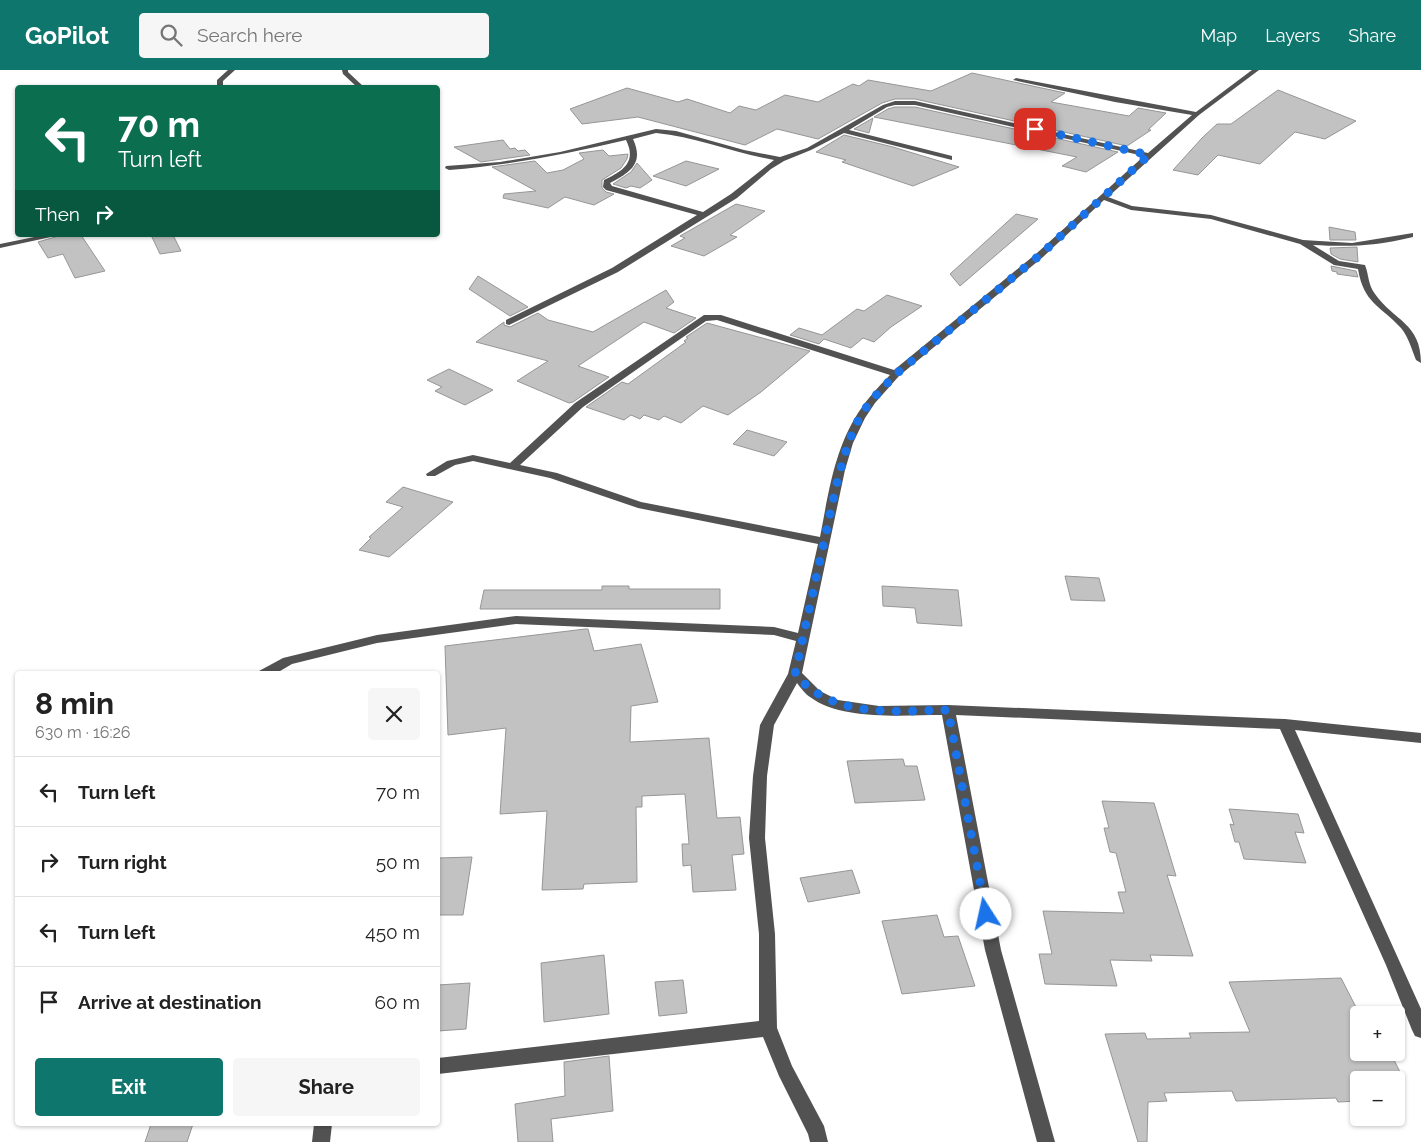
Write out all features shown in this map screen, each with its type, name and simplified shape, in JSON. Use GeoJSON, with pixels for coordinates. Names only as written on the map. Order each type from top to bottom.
{"type":"FeatureCollection","features":[{"type":"Feature","properties":{"kind":"street"},"geometry":{"type":"LineString","coordinates":[[220,85],[220,80],[232,70]]}},
{"type":"Feature","properties":{"kind":"street"},"geometry":{"type":"LineString","coordinates":[[345,70],[345,73],[359,85]]}},
{"type":"Feature","properties":{"kind":"street"},"geometry":{"type":"LineString","coordinates":[[819,1142],[816,1132],[785,1070],[768,1028],[767,934],[757,838],[760,776],[767,725],[795,674],[838,478],[846,450],[859,419],[876,395],[896,374],[1040,255],[1102,197],[1197,114],[1256,70]]}},
{"type":"Feature","properties":{"kind":"street"},"geometry":{"type":"LineString","coordinates":[[1016,80],[1197,114]]}},
{"type":"Feature","properties":{"kind":"street"},"geometry":{"type":"LineString","coordinates":[[509,322],[615,270],[734,196],[768,167],[843,131],[885,106],[895,103],[915,103],[1149,155]]}},
{"type":"Feature","properties":{"kind":"street"},"geometry":{"type":"LineString","coordinates":[[449,168],[500,164],[560,154],[656,131],[781,160]]}},
{"type":"Feature","properties":{"kind":"street"},"geometry":{"type":"LineString","coordinates":[[843,131],[949,158]]}},
{"type":"Feature","properties":{"kind":"street"},"geometry":{"type":"LineString","coordinates":[[629,138],[635,152],[634,157],[629,166],[618,176],[607,182],[606,185],[609,188],[705,215]]}},
{"type":"Feature","properties":{"kind":"street"},"geometry":{"type":"LineString","coordinates":[[1102,197],[1131,208],[1211,217],[1303,242],[1352,245],[1374,243],[1410,235]]}},
{"type":"Feature","properties":{"kind":"street"},"geometry":{"type":"LineString","coordinates":[[0,246],[46,237]]}},
{"type":"Feature","properties":{"kind":"street"},"geometry":{"type":"LineString","coordinates":[[1303,242],[1337,263],[1362,267],[1365,285],[1372,298],[1406,328],[1421,360]]}},
{"type":"Feature","properties":{"kind":"street"},"geometry":{"type":"LineString","coordinates":[[511,467],[579,405],[704,318],[718,317],[896,374]]}},
{"type":"Feature","properties":{"kind":"street"},"geometry":{"type":"LineString","coordinates":[[431,474],[451,463],[473,458],[552,475],[638,505],[825,542]]}},
{"type":"Feature","properties":{"kind":"street"},"geometry":{"type":"LineString","coordinates":[[270,671],[288,661],[378,639],[516,620],[774,631],[804,639]]}},
{"type":"Feature","properties":{"kind":"street"},"geometry":{"type":"LineString","coordinates":[[795,674],[815,694],[835,704],[878,712],[948,710],[1285,724],[1421,738]]}},
{"type":"Feature","properties":{"kind":"street"},"geometry":{"type":"LineString","coordinates":[[948,710],[993,950],[1046,1142]]}},
{"type":"Feature","properties":{"kind":"street"},"geometry":{"type":"LineString","coordinates":[[1285,724],[1394,965],[1421,1030]]}},
{"type":"Feature","properties":{"kind":"street"},"geometry":{"type":"LineString","coordinates":[[440,1066],[768,1028]]}},
{"type":"Feature","properties":{"kind":"street"},"geometry":{"type":"LineString","coordinates":[[321,1142],[323,1126]]}},
{"type":"Feature","properties":{"kind":"building"},"geometry":{"type":"Polygon","coordinates":[[[972,73],[1065,93],[1051,102],[1129,116],[1138,108],[1166,113],[1148,130],[1151,130],[1127,146],[915,99],[895,99],[882,103],[818,139],[777,129],[745,145],[638,117],[582,124],[570,109],[627,88],[678,102],[687,99],[730,113],[739,106],[756,110],[785,95],[818,102],[853,84],[859,86],[868,80],[931,91],[972,73]]]}},
{"type":"Feature","properties":{"kind":"building"},"geometry":{"type":"Polygon","coordinates":[[[1278,90],[1356,121],[1325,139],[1295,132],[1260,164],[1218,155],[1198,175],[1173,170],[1217,124],[1231,124],[1278,90]]]}},
{"type":"Feature","properties":{"kind":"building"},"geometry":{"type":"Polygon","coordinates":[[[895,107],[915,107],[1118,152],[1086,172],[1062,166],[1077,157],[874,117],[895,107]]]}},
{"type":"Feature","properties":{"kind":"building"},"geometry":{"type":"Polygon","coordinates":[[[873,118],[869,133],[854,129],[873,118]]]}},
{"type":"Feature","properties":{"kind":"building"},"geometry":{"type":"Polygon","coordinates":[[[844,135],[893,147],[959,167],[913,186],[842,162],[846,160],[816,152],[844,135]]]}},
{"type":"Feature","properties":{"kind":"building"},"geometry":{"type":"Polygon","coordinates":[[[503,140],[510,149],[525,150],[530,155],[481,162],[454,147],[503,140]]]}},
{"type":"Feature","properties":{"kind":"building"},"geometry":{"type":"Polygon","coordinates":[[[603,150],[609,156],[628,154],[621,168],[602,180],[602,188],[606,192],[614,194],[594,205],[565,197],[548,208],[503,198],[504,194],[536,191],[492,167],[535,161],[547,173],[563,170],[584,159],[579,153],[603,150]]]}},
{"type":"Feature","properties":{"kind":"building"},"geometry":{"type":"Polygon","coordinates":[[[686,161],[719,169],[686,186],[653,176],[686,161]]]}},
{"type":"Feature","properties":{"kind":"building"},"geometry":{"type":"Polygon","coordinates":[[[637,163],[652,180],[640,188],[631,186],[626,188],[613,184],[631,172],[637,163]]]}},
{"type":"Feature","properties":{"kind":"building"},"geometry":{"type":"Polygon","coordinates":[[[736,204],[765,211],[730,235],[737,237],[704,256],[671,246],[685,238],[680,236],[736,204]]]}},
{"type":"Feature","properties":{"kind":"building"},"geometry":{"type":"Polygon","coordinates":[[[1016,214],[1038,219],[960,286],[950,274],[1016,214]]]}},
{"type":"Feature","properties":{"kind":"building"},"geometry":{"type":"Polygon","coordinates":[[[1329,227],[1355,232],[1356,240],[1330,240],[1329,227]]]}},
{"type":"Feature","properties":{"kind":"building"},"geometry":{"type":"Polygon","coordinates":[[[55,237],[82,237],[105,271],[75,278],[63,254],[48,258],[38,242],[55,237]]]}},
{"type":"Feature","properties":{"kind":"building"},"geometry":{"type":"Polygon","coordinates":[[[152,237],[174,237],[181,251],[160,254],[152,237]]]}},
{"type":"Feature","properties":{"kind":"building"},"geometry":{"type":"Polygon","coordinates":[[[1357,247],[1358,262],[1340,259],[1331,254],[1330,248],[1357,247]]]}},
{"type":"Feature","properties":{"kind":"building"},"geometry":{"type":"Polygon","coordinates":[[[1331,266],[1356,271],[1358,277],[1337,274],[1337,272],[1332,271],[1331,266]]]}},
{"type":"Feature","properties":{"kind":"building"},"geometry":{"type":"Polygon","coordinates":[[[478,276],[528,307],[510,316],[469,289],[478,276]]]}},
{"type":"Feature","properties":{"kind":"building"},"geometry":{"type":"Polygon","coordinates":[[[666,290],[674,302],[666,308],[696,318],[674,333],[644,322],[578,366],[609,377],[573,402],[569,403],[517,381],[548,361],[476,342],[504,322],[504,325],[510,327],[538,313],[548,320],[593,332],[666,290]]]}},
{"type":"Feature","properties":{"kind":"building"},"geometry":{"type":"Polygon","coordinates":[[[887,295],[922,306],[891,327],[874,342],[863,338],[851,348],[824,339],[819,344],[790,335],[799,328],[822,335],[857,309],[864,311],[887,295]]]}},
{"type":"Feature","properties":{"kind":"building"},"geometry":{"type":"Polygon","coordinates":[[[707,323],[810,351],[761,392],[728,415],[703,406],[681,423],[664,416],[659,420],[644,415],[640,419],[631,415],[624,420],[586,407],[622,382],[628,384],[686,342],[684,341],[688,338],[686,337],[707,323]]]}},
{"type":"Feature","properties":{"kind":"building"},"geometry":{"type":"Polygon","coordinates":[[[449,369],[493,390],[465,405],[435,391],[442,387],[427,380],[449,369]]]}},
{"type":"Feature","properties":{"kind":"building"},"geometry":{"type":"Polygon","coordinates":[[[747,430],[787,442],[774,456],[733,444],[747,430]]]}},
{"type":"Feature","properties":{"kind":"building"},"geometry":{"type":"Polygon","coordinates":[[[403,487],[453,502],[389,557],[359,550],[371,538],[369,537],[403,507],[386,502],[403,487]]]}},
{"type":"Feature","properties":{"kind":"building"},"geometry":{"type":"Polygon","coordinates":[[[1065,576],[1099,578],[1105,601],[1071,600],[1065,576]]]}},
{"type":"Feature","properties":{"kind":"building"},"geometry":{"type":"Polygon","coordinates":[[[602,586],[629,586],[629,589],[720,589],[720,609],[480,609],[484,590],[602,590],[602,586]]]}},
{"type":"Feature","properties":{"kind":"building"},"geometry":{"type":"Polygon","coordinates":[[[882,586],[958,590],[962,626],[917,623],[915,608],[883,606],[882,586]]]}},
{"type":"Feature","properties":{"kind":"building"},"geometry":{"type":"Polygon","coordinates":[[[588,629],[594,651],[641,644],[658,702],[631,706],[630,742],[709,738],[717,818],[740,817],[744,854],[732,855],[736,890],[693,892],[691,865],[683,866],[682,844],[689,844],[685,794],[642,796],[642,807],[636,807],[637,882],[584,884],[583,889],[542,890],[547,811],[500,814],[506,728],[448,735],[445,646],[588,629]]]}},
{"type":"Feature","properties":{"kind":"building"},"geometry":{"type":"Polygon","coordinates":[[[903,759],[905,766],[917,766],[925,800],[855,803],[847,761],[903,759]]]}},
{"type":"Feature","properties":{"kind":"building"},"geometry":{"type":"Polygon","coordinates":[[[1102,801],[1154,803],[1176,876],[1167,875],[1193,956],[1150,955],[1152,961],[1110,960],[1117,986],[1045,984],[1039,954],[1052,954],[1043,911],[1124,913],[1118,892],[1126,892],[1116,853],[1110,852],[1104,828],[1109,828],[1102,801]]]}},
{"type":"Feature","properties":{"kind":"building"},"geometry":{"type":"Polygon","coordinates":[[[1229,809],[1298,814],[1304,833],[1295,832],[1306,863],[1244,859],[1239,842],[1235,842],[1230,824],[1234,825],[1229,809]]]}},
{"type":"Feature","properties":{"kind":"building"},"geometry":{"type":"Polygon","coordinates":[[[472,857],[463,915],[440,915],[440,858],[472,857]]]}},
{"type":"Feature","properties":{"kind":"building"},"geometry":{"type":"Polygon","coordinates":[[[852,870],[860,893],[808,902],[800,878],[852,870]]]}},
{"type":"Feature","properties":{"kind":"building"},"geometry":{"type":"Polygon","coordinates":[[[937,915],[944,937],[958,936],[975,986],[902,994],[882,921],[937,915]]]}},
{"type":"Feature","properties":{"kind":"building"},"geometry":{"type":"Polygon","coordinates":[[[604,955],[609,1014],[544,1022],[541,963],[604,955]]]}},
{"type":"Feature","properties":{"kind":"building"},"geometry":{"type":"Polygon","coordinates":[[[1341,978],[1355,1006],[1350,1006],[1350,1061],[1394,1061],[1400,1071],[1350,1071],[1350,1101],[1338,1102],[1336,1098],[1236,1101],[1232,1091],[1164,1093],[1167,1101],[1148,1102],[1147,1142],[1138,1142],[1105,1034],[1145,1033],[1147,1039],[1191,1038],[1189,1033],[1250,1032],[1229,982],[1341,978]]]}},
{"type":"Feature","properties":{"kind":"building"},"geometry":{"type":"Polygon","coordinates":[[[683,980],[687,1013],[659,1016],[655,982],[683,980]]]}},
{"type":"Feature","properties":{"kind":"building"},"geometry":{"type":"Polygon","coordinates":[[[470,983],[466,1029],[440,1031],[440,985],[470,983]]]}},
{"type":"Feature","properties":{"kind":"building"},"geometry":{"type":"Polygon","coordinates":[[[609,1056],[613,1111],[551,1119],[553,1142],[518,1142],[515,1104],[565,1096],[564,1062],[609,1056]]]}},
{"type":"Feature","properties":{"kind":"building"},"geometry":{"type":"Polygon","coordinates":[[[150,1126],[192,1126],[187,1142],[145,1142],[150,1126]]]}},
{"type":"Feature","properties":{"kind":"route"},"geometry":{"type":"LineString","coordinates":[[986,914],[948,710],[878,712],[835,704],[815,694],[795,674],[838,478],[846,450],[859,419],[876,395],[896,374],[1040,255],[1149,155],[1035,129]]}}]}
